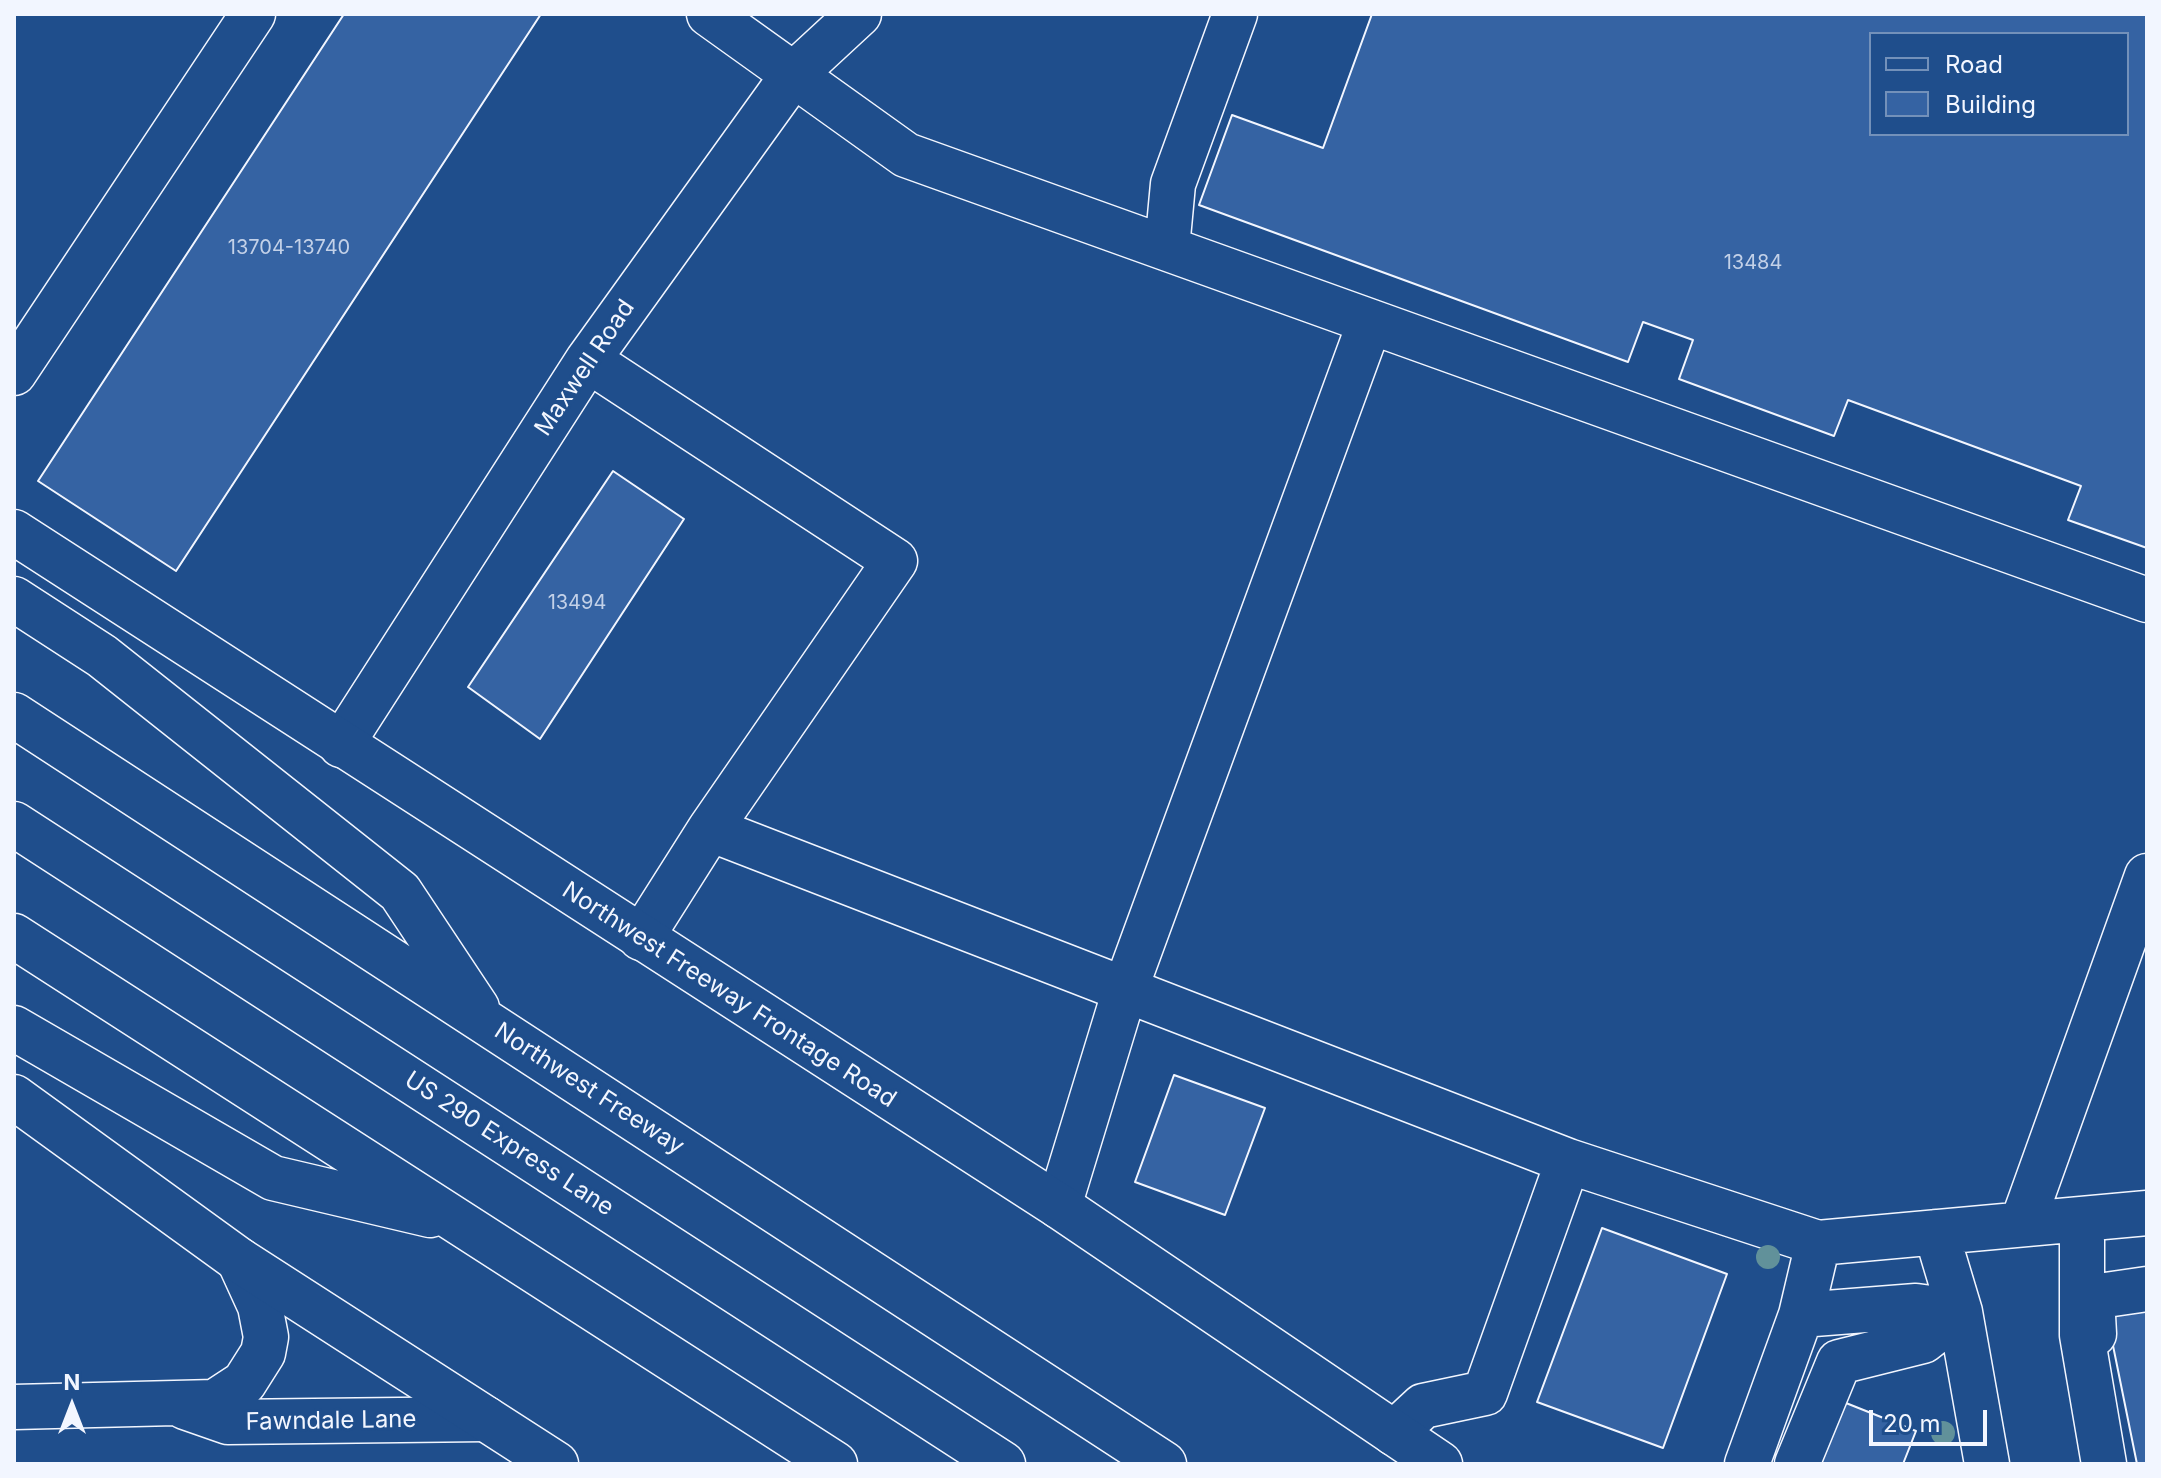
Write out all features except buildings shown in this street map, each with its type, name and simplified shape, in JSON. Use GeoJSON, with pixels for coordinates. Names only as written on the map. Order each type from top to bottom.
{"type":"FeatureCollection","features":[{"type":"Feature","properties":{"kind":"main road"},"geometry":{"type":"LineString","coordinates":[[14,373],[253,14]]}},
{"type":"Feature","properties":{"kind":"main road"},"geometry":{"type":"LineString","coordinates":[[709,14],[906,155],[2147,600]]}},
{"type":"Feature","properties":{"kind":"main road","name":"Maxwell Road"},"geometry":{"type":"LineString","coordinates":[[341,745],[588,360],[793,75],[859,14]]}},
{"type":"Feature","properties":{"kind":"main road"},"geometry":{"type":"LineString","coordinates":[[1167,248],[1173,184],[1235,14]]}},
{"type":"Feature","properties":{"kind":"main road"},"geometry":{"type":"LineString","coordinates":[[1059,1206],[1125,990],[1370,322]]}},
{"type":"Feature","properties":{"kind":"main road"},"geometry":{"type":"LineString","coordinates":[[588,360],[895,561],[710,829],[641,938]]}},
{"type":"Feature","properties":{"kind":"main road","name":"Northwest Freeway Frontage Road"},"geometry":{"type":"LineString","coordinates":[[14,532],[1059,1206],[1440,1464]]}},
{"type":"Feature","properties":{"kind":"main road"},"geometry":{"type":"LineString","coordinates":[[14,599],[102,656],[400,892],[488,1023]]}},
{"type":"Feature","properties":{"kind":"main road","name":"Northwest Freeway"},"geometry":{"type":"LineString","coordinates":[[14,715],[1164,1464]]}},
{"type":"Feature","properties":{"kind":"main road","name":"US 290 Express Lane"},"geometry":{"type":"LineString","coordinates":[[14,824],[1003,1464]]}},
{"type":"Feature","properties":{"kind":"main road"},"geometry":{"type":"LineString","coordinates":[[710,829],[1568,1161],[1818,1243],[2147,1213]]}},
{"type":"Feature","properties":{"kind":"main road"},"geometry":{"type":"LineString","coordinates":[[2022,1224],[2147,876]]}},
{"type":"Feature","properties":{"kind":"main road"},"geometry":{"type":"LineString","coordinates":[[14,936],[835,1464]]}},
{"type":"Feature","properties":{"kind":"main road"},"geometry":{"type":"LineString","coordinates":[[14,1028],[273,1178],[464,1223]]}},
{"type":"Feature","properties":{"kind":"main road"},"geometry":{"type":"LineString","coordinates":[[14,1097],[239,1260],[556,1464]]}},
{"type":"Feature","properties":{"kind":"main road"},"geometry":{"type":"LineString","coordinates":[[1394,1433],[1423,1406],[1485,1393],[1568,1161]]}},
{"type":"Feature","properties":{"kind":"main road"},"geometry":{"type":"LineString","coordinates":[[2082,1219],[2082,1335],[2104,1464]]}},
{"type":"Feature","properties":{"kind":"main road"},"geometry":{"type":"LineString","coordinates":[[1936,1232],[1960,1312],[1987,1464]]}},
{"type":"Feature","properties":{"kind":"main road"},"geometry":{"type":"LineString","coordinates":[[1747,1464],[1801,1315],[1818,1243]]}},
{"type":"Feature","properties":{"kind":"main road","name":"Fawndale Lane"},"geometry":{"type":"LineString","coordinates":[[14,1407],[179,1404],[215,1402],[225,1396],[244,1383],[263,1353],[266,1337],[260,1306],[239,1260]]}},
{"type":"Feature","properties":{"kind":"main road"},"geometry":{"type":"LineString","coordinates":[[2083,1284],[2147,1274]]}},
{"type":"Feature","properties":{"kind":"main road"},"geometry":{"type":"LineString","coordinates":[[2115,1464],[2091,1322],[2092,1297],[2147,1289]]}},
{"type":"Feature","properties":{"kind":"main road"},"geometry":{"type":"LineString","coordinates":[[1801,1315],[1916,1306],[1960,1312]]}},
{"type":"Feature","properties":{"kind":"main road"},"geometry":{"type":"LineString","coordinates":[[1797,1464],[1839,1362],[1923,1341],[1960,1312]]}},
{"type":"Feature","properties":{"kind":"main road","name":"Fawndale Lane"},"geometry":{"type":"LineString","coordinates":[[179,1404],[228,1422],[486,1419]]}}]}
